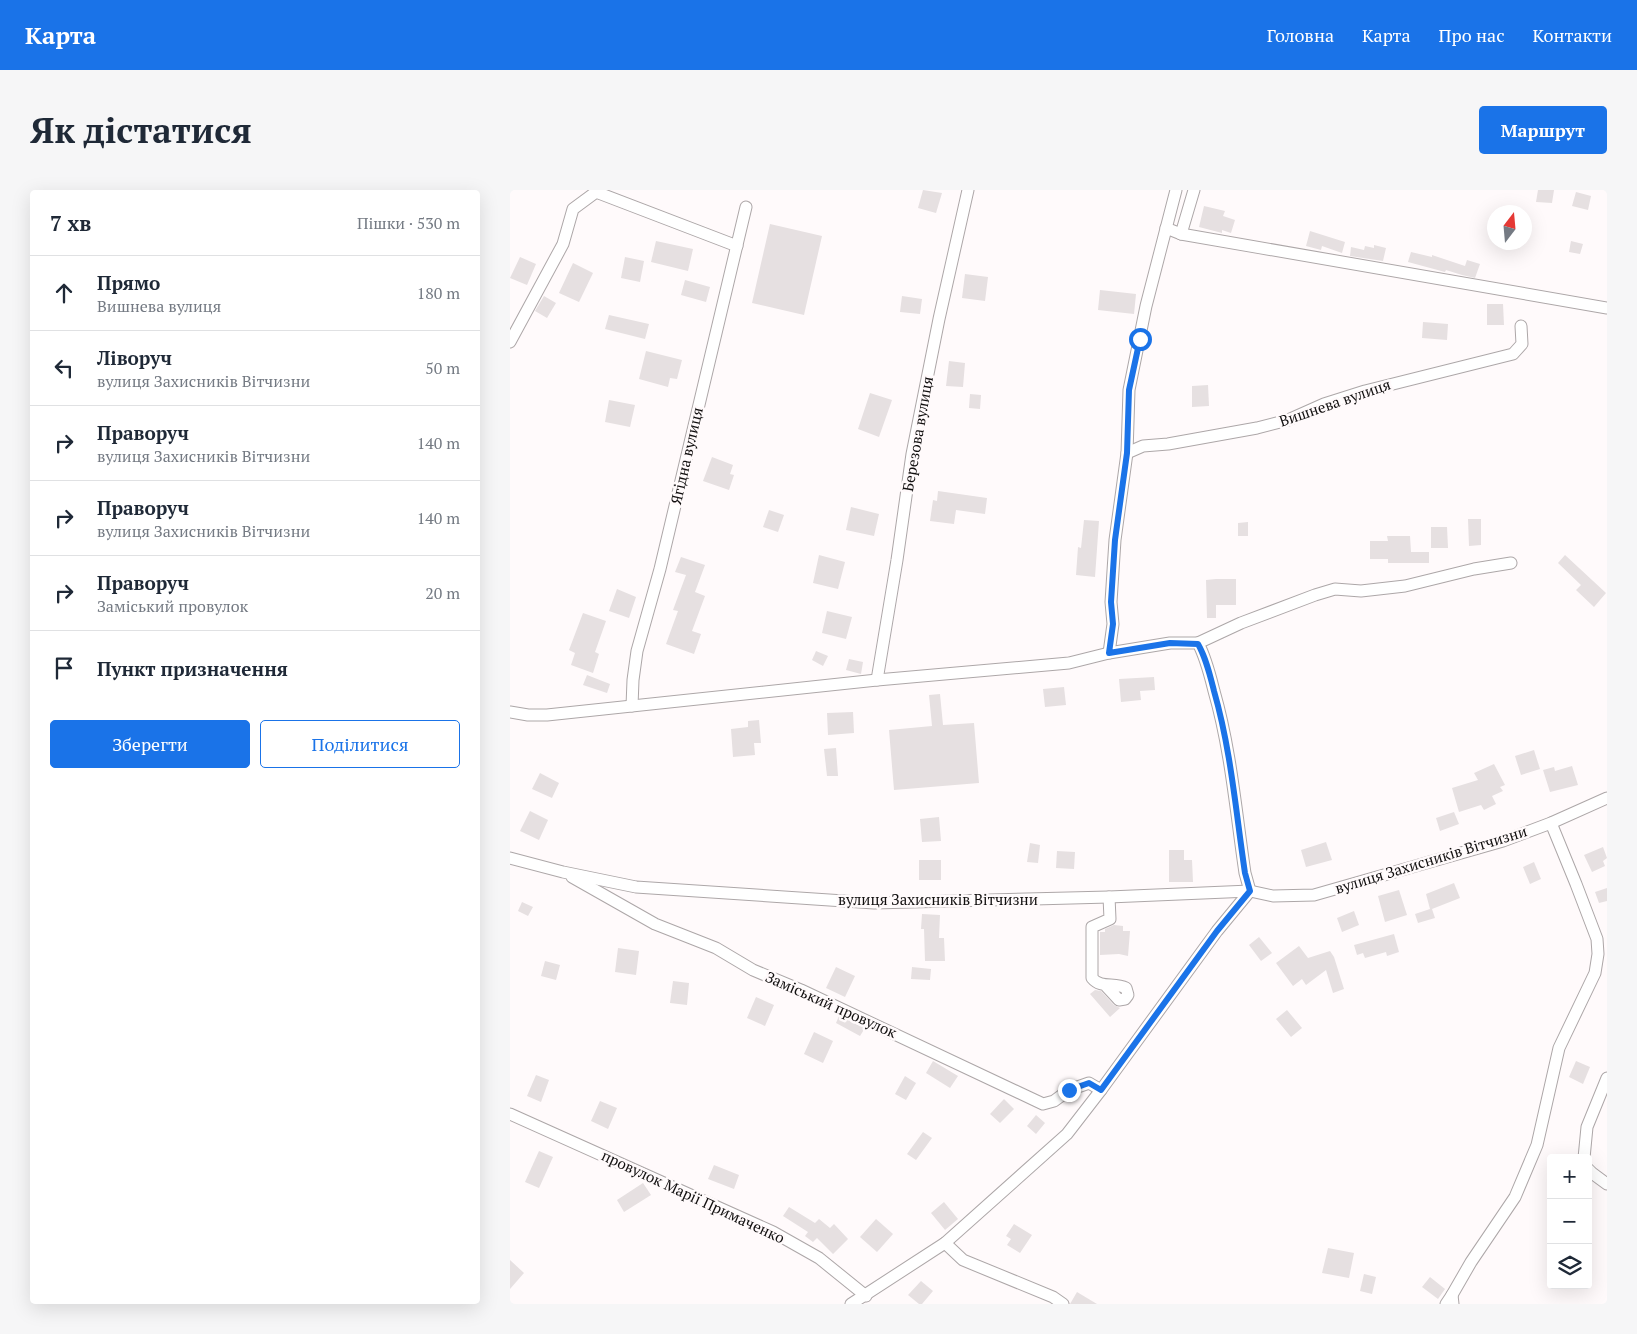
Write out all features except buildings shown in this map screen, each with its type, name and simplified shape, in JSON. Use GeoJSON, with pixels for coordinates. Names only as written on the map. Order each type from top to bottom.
{"type":"FeatureCollection","features":[{"type":"Feature","properties":{"kind":"street","name":"Березова вулиця"},"geometry":{"type":"LineString","coordinates":[[877,680],[912,454],[939,319],[968,190]]}},
{"type":"Feature","properties":{"kind":"street"},"geometry":{"type":"LineString","coordinates":[[1109,653],[1113,624],[1111,602],[1115,540],[1127,453],[1129,390],[1146,306],[1176,190]]}},
{"type":"Feature","properties":{"kind":"street"},"geometry":{"type":"LineString","coordinates":[[1181,234],[1194,190]]}},
{"type":"Feature","properties":{"kind":"street"},"geometry":{"type":"LineString","coordinates":[[510,342],[563,244],[573,209],[596,192],[736,246]]}},
{"type":"Feature","properties":{"kind":"street","name":"Ягідна вулиця"},"geometry":{"type":"LineString","coordinates":[[632,706],[637,651],[660,569],[746,206]]}},
{"type":"Feature","properties":{"kind":"street"},"geometry":{"type":"LineString","coordinates":[[1166,228],[1181,234],[1607,308]]}},
{"type":"Feature","properties":{"kind":"street","name":"Вишнева вулиця"},"geometry":{"type":"LineString","coordinates":[[1127,453],[1143,446],[1168,444],[1257,428],[1288,420],[1324,404],[1365,390],[1513,354],[1522,344],[1521,326]]}},
{"type":"Feature","properties":{"kind":"street"},"geometry":{"type":"LineString","coordinates":[[510,712],[528,715],[547,715],[877,680],[1069,663],[1109,653],[1170,643],[1198,644],[1241,623],[1335,589],[1361,591],[1405,586],[1474,569],[1511,563]]}},
{"type":"Feature","properties":{"kind":"street"},"geometry":{"type":"LineString","coordinates":[[851,1304],[945,1244],[1067,1134],[1217,931],[1250,891],[1245,873],[1227,748],[1219,710],[1204,654],[1198,644]]}},
{"type":"Feature","properties":{"kind":"street","name":"вулиця Захисників Вітчизни"},"geometry":{"type":"LineString","coordinates":[[510,858],[636,888],[874,903],[1250,891],[1273,896],[1314,895],[1493,843],[1551,822],[1607,798]]}},
{"type":"Feature","properties":{"kind":"street"},"geometry":{"type":"LineString","coordinates":[[1450,1301],[1471,1262],[1515,1197],[1537,1145],[1559,1048],[1595,973],[1598,954],[1596,939],[1551,822]]}},
{"type":"Feature","properties":{"kind":"street","name":"Заміський провулок"},"geometry":{"type":"LineString","coordinates":[[563,872],[655,924],[716,948],[753,970],[801,990],[1043,1104],[1054,1101],[1069,1090],[1089,1083],[1101,1090]]}},
{"type":"Feature","properties":{"kind":"street"},"geometry":{"type":"LineString","coordinates":[[1106,986],[1095,982],[1092,978],[1092,927],[1110,919],[1109,897]]}},
{"type":"Feature","properties":{"kind":"street"},"geometry":{"type":"LineString","coordinates":[[1584,1154],[1587,1127],[1607,1078]]}},
{"type":"Feature","properties":{"kind":"street","name":"провулок Марії Примаченко"},"geometry":{"type":"LineString","coordinates":[[510,1114],[773,1232],[819,1258],[866,1296]]}},
{"type":"Feature","properties":{"kind":"street"},"geometry":{"type":"LineString","coordinates":[[1592,1174],[1607,1184]]}},
{"type":"Feature","properties":{"kind":"street"},"geometry":{"type":"LineString","coordinates":[[945,1244],[963,1260],[1053,1297],[1063,1304]]}},
{"type":"Feature","properties":{"kind":"route"},"geometry":{"type":"LineString","coordinates":[[1069,1090],[1089,1083],[1101,1090],[1217,931],[1250,891],[1245,873],[1227,748],[1204,654],[1198,644],[1170,643],[1109,653],[1113,624],[1111,602],[1115,540],[1127,453],[1129,390],[1140,339]]}}]}
